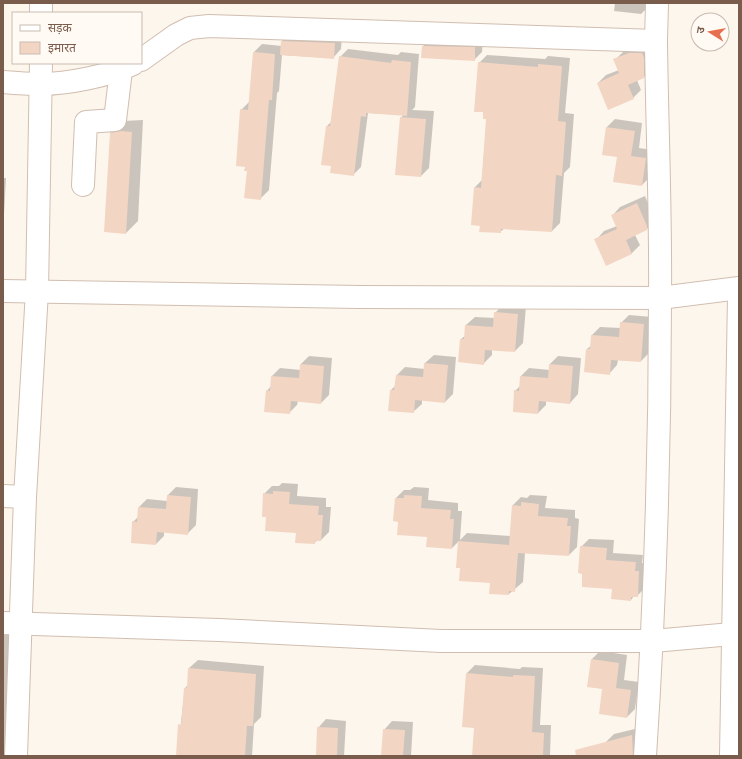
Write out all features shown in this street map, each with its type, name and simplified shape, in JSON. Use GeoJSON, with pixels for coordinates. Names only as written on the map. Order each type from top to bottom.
{"type":"FeatureCollection","features":[{"type":"Feature","properties":{"kind":"street"},"geometry":{"type":"LineString","coordinates":[[645,756],[653,641],[658,450],[660,298],[656,41],[657,3]]}},
{"type":"Feature","properties":{"kind":"street"},"geometry":{"type":"LineString","coordinates":[[142,59],[176,35],[190,28],[208,26],[656,41]]}},
{"type":"Feature","properties":{"kind":"street"},"geometry":{"type":"LineString","coordinates":[[16,756],[12,624],[25,497],[37,291],[41,64]]}},
{"type":"Feature","properties":{"kind":"street"},"geometry":{"type":"LineString","coordinates":[[3,82],[41,84],[101,75],[128,66]]}},
{"type":"Feature","properties":{"kind":"street"},"geometry":{"type":"LineString","coordinates":[[83,185],[86,122],[116,120],[128,66]]}},
{"type":"Feature","properties":{"kind":"street"},"geometry":{"type":"LineString","coordinates":[[3,291],[367,297],[660,298],[739,288]]}},
{"type":"Feature","properties":{"kind":"street"},"geometry":{"type":"LineString","coordinates":[[731,756],[739,296]]}},
{"type":"Feature","properties":{"kind":"street"},"geometry":{"type":"LineString","coordinates":[[3,496],[25,497]]}},
{"type":"Feature","properties":{"kind":"street"},"geometry":{"type":"LineString","coordinates":[[12,624],[218,630],[441,641],[653,641],[732,634]]}},
{"type":"Feature","properties":{"kind":"building"},"geometry":{"type":"Polygon","coordinates":[[[281,41],[335,43],[334,59],[280,55],[281,41]]]}},
{"type":"Feature","properties":{"kind":"building"},"geometry":{"type":"Polygon","coordinates":[[[422,46],[475,47],[475,61],[421,58],[422,46]]]}},
{"type":"Feature","properties":{"kind":"building"},"geometry":{"type":"Polygon","coordinates":[[[253,52],[275,54],[272,100],[269,100],[261,200],[244,198],[247,171],[244,171],[245,167],[236,166],[240,109],[248,110],[253,52]]]}},
{"type":"Feature","properties":{"kind":"building"},"geometry":{"type":"Polygon","coordinates":[[[629,53],[642,53],[644,58],[644,78],[628,85],[634,99],[608,110],[597,83],[619,73],[613,59],[629,53]]]}},
{"type":"Feature","properties":{"kind":"building"},"geometry":{"type":"Polygon","coordinates":[[[339,56],[391,63],[392,60],[411,62],[407,116],[366,113],[366,117],[361,116],[354,176],[330,173],[331,166],[321,165],[326,126],[330,126],[339,56]]]}},
{"type":"Feature","properties":{"kind":"building"},"geometry":{"type":"Polygon","coordinates":[[[478,62],[538,67],[538,64],[562,66],[558,121],[566,122],[562,176],[556,175],[552,232],[501,229],[501,233],[479,232],[480,226],[471,225],[474,187],[481,188],[486,119],[483,119],[483,112],[474,112],[478,62]]]}},
{"type":"Feature","properties":{"kind":"building"},"geometry":{"type":"Polygon","coordinates":[[[400,117],[426,119],[421,177],[395,175],[400,117]]]}},
{"type":"Feature","properties":{"kind":"building"},"geometry":{"type":"Polygon","coordinates":[[[606,127],[635,131],[631,156],[646,158],[642,186],[613,182],[617,157],[602,155],[606,127]]]}},
{"type":"Feature","properties":{"kind":"building"},"geometry":{"type":"Polygon","coordinates":[[[121,131],[132,132],[126,234],[104,232],[110,133],[121,131]]]}},
{"type":"Feature","properties":{"kind":"building"},"geometry":{"type":"Polygon","coordinates":[[[637,203],[647,226],[647,230],[626,240],[632,254],[606,266],[594,239],[617,229],[611,215],[637,203]]]}},
{"type":"Feature","properties":{"kind":"building"},"geometry":{"type":"Polygon","coordinates":[[[494,312],[518,314],[515,352],[485,350],[484,365],[458,362],[460,339],[464,339],[465,325],[493,327],[494,312]]]}},
{"type":"Feature","properties":{"kind":"building"},"geometry":{"type":"Polygon","coordinates":[[[620,322],[644,324],[641,362],[611,360],[610,375],[584,372],[586,349],[590,349],[591,335],[619,337],[620,322]]]}},
{"type":"Feature","properties":{"kind":"building"},"geometry":{"type":"Polygon","coordinates":[[[424,363],[448,365],[445,403],[415,400],[414,413],[388,411],[390,390],[394,390],[396,375],[423,377],[424,363]]]}},
{"type":"Feature","properties":{"kind":"building"},"geometry":{"type":"Polygon","coordinates":[[[300,364],[324,366],[321,404],[291,401],[290,414],[264,412],[266,390],[270,391],[271,376],[299,378],[300,364]]]}},
{"type":"Feature","properties":{"kind":"building"},"geometry":{"type":"Polygon","coordinates":[[[549,364],[573,366],[570,404],[539,401],[538,414],[513,412],[514,390],[519,391],[520,376],[548,378],[549,364]]]}},
{"type":"Feature","properties":{"kind":"building"},"geometry":{"type":"Polygon","coordinates":[[[273,491],[290,492],[289,504],[319,506],[318,515],[323,515],[321,541],[315,541],[315,544],[295,543],[296,533],[265,531],[266,517],[262,517],[263,493],[273,494],[273,491]]]}},
{"type":"Feature","properties":{"kind":"building"},"geometry":{"type":"Polygon","coordinates":[[[167,495],[191,497],[188,535],[157,532],[156,545],[131,543],[132,521],[137,522],[138,507],[166,509],[167,495]]]}},
{"type":"Feature","properties":{"kind":"building"},"geometry":{"type":"Polygon","coordinates":[[[404,495],[422,496],[421,508],[451,510],[450,519],[454,519],[452,549],[426,547],[427,537],[397,535],[398,522],[393,521],[395,498],[404,498],[404,495]]]}},
{"type":"Feature","properties":{"kind":"building"},"geometry":{"type":"Polygon","coordinates":[[[521,502],[539,504],[538,516],[568,518],[567,526],[571,526],[569,556],[518,553],[515,592],[509,591],[509,595],[489,594],[490,583],[459,581],[460,568],[456,568],[458,541],[509,545],[512,505],[521,506],[521,502]]]}},
{"type":"Feature","properties":{"kind":"building"},"geometry":{"type":"Polygon","coordinates":[[[580,546],[607,548],[606,560],[636,562],[635,571],[639,571],[638,597],[631,597],[631,601],[611,599],[612,589],[582,587],[582,574],[578,573],[580,546]]]}},
{"type":"Feature","properties":{"kind":"building"},"geometry":{"type":"Polygon","coordinates":[[[591,659],[619,663],[616,688],[631,690],[627,718],[599,714],[602,689],[587,687],[591,659]]]}},
{"type":"Feature","properties":{"kind":"building"},"geometry":{"type":"Polygon","coordinates":[[[188,668],[256,674],[253,726],[247,726],[245,756],[176,756],[178,724],[181,725],[184,688],[187,688],[188,668]]]}},
{"type":"Feature","properties":{"kind":"building"},"geometry":{"type":"Polygon","coordinates":[[[466,673],[513,677],[513,675],[535,676],[532,732],[544,733],[543,756],[472,756],[474,728],[462,727],[466,673]]]}},
{"type":"Feature","properties":{"kind":"building"},"geometry":{"type":"Polygon","coordinates":[[[317,727],[338,728],[337,756],[316,756],[317,727]]]}},
{"type":"Feature","properties":{"kind":"building"},"geometry":{"type":"Polygon","coordinates":[[[383,729],[405,730],[403,756],[381,756],[383,729]]]}},
{"type":"Feature","properties":{"kind":"building"},"geometry":{"type":"Polygon","coordinates":[[[632,735],[633,756],[576,756],[575,750],[632,735]]]}}]}
